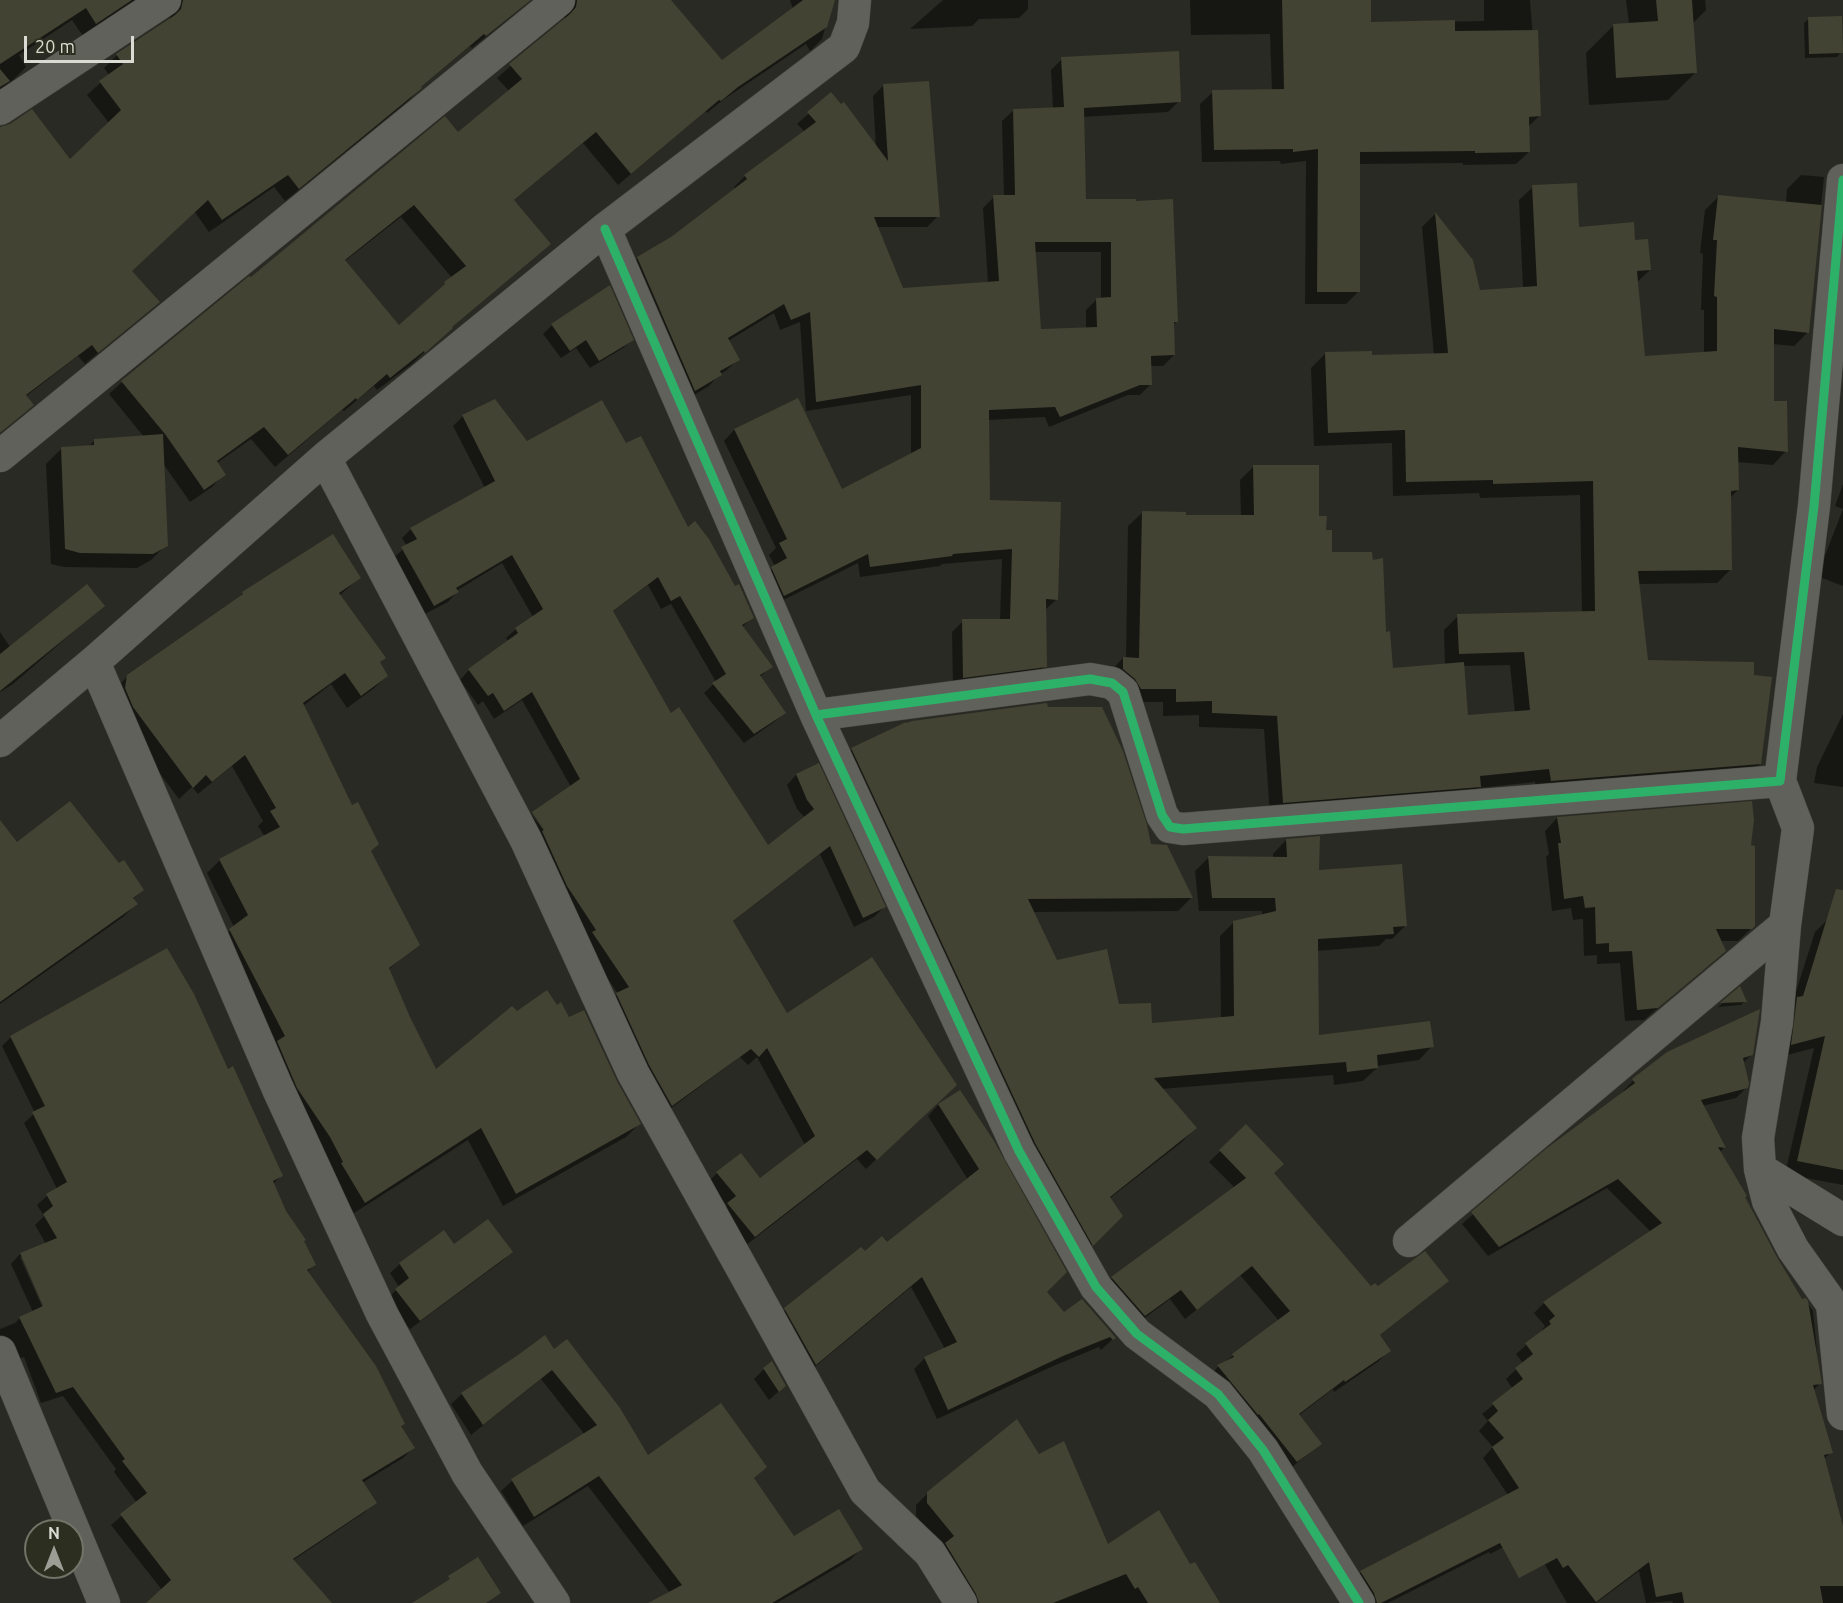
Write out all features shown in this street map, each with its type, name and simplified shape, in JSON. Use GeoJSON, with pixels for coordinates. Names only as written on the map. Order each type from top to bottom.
{"type":"FeatureCollection","features":[{"type":"Feature","properties":{"kind":"street"},"geometry":{"type":"LineString","coordinates":[[0,109],[165,0]]}},
{"type":"Feature","properties":{"kind":"street"},"geometry":{"type":"LineString","coordinates":[[0,456],[559,0]]}},
{"type":"Feature","properties":{"kind":"street"},"geometry":{"type":"LineString","coordinates":[[0,741],[94,662],[326,458],[604,229],[844,47],[853,23],[855,0]]}},
{"type":"Feature","properties":{"kind":"street"},"geometry":{"type":"LineString","coordinates":[[1843,180],[1814,506],[1780,781],[1798,828],[1785,925],[1777,1022],[1758,1138],[1760,1169],[1768,1201],[1793,1249],[1832,1304],[1843,1414]]}},
{"type":"Feature","properties":{"kind":"street"},"geometry":{"type":"LineString","coordinates":[[604,229],[816,715],[1019,1151],[1096,1287],[1137,1334],[1218,1394],[1263,1450],[1359,1603]]}},
{"type":"Feature","properties":{"kind":"street"},"geometry":{"type":"LineString","coordinates":[[326,458],[526,840],[633,1073],[745,1275],[865,1491],[930,1553],[961,1603]]}},
{"type":"Feature","properties":{"kind":"street"},"geometry":{"type":"LineString","coordinates":[[94,662],[274,1078],[382,1314],[467,1473],[554,1603]]}},
{"type":"Feature","properties":{"kind":"street"},"geometry":{"type":"LineString","coordinates":[[816,715],[1090,679],[1112,683],[1123,692],[1162,815],[1170,826],[1183,829],[1780,781]]}},
{"type":"Feature","properties":{"kind":"street"},"geometry":{"type":"LineString","coordinates":[[1409,1241],[1785,925]]}},
{"type":"Feature","properties":{"kind":"street"},"geometry":{"type":"LineString","coordinates":[[1760,1169],[1843,1220]]}},
{"type":"Feature","properties":{"kind":"street"},"geometry":{"type":"LineString","coordinates":[[0,1352],[104,1603]]}},
{"type":"Feature","properties":{"kind":"building"},"geometry":{"type":"Polygon","coordinates":[[[0,0],[132,0],[96,24],[86,8],[0,64],[0,0]]]}},
{"type":"Feature","properties":{"kind":"building"},"geometry":{"type":"Polygon","coordinates":[[[183,0],[531,0],[486,36],[484,34],[299,189],[288,175],[222,220],[208,200],[132,271],[160,302],[98,353],[92,345],[26,395],[34,405],[0,433],[0,127],[10,124],[32,109],[70,159],[121,110],[99,81],[123,64],[116,54],[175,15],[181,9],[183,0]]]}},
{"type":"Feature","properties":{"kind":"building"},"geometry":{"type":"Polygon","coordinates":[[[577,0],[671,0],[722,60],[803,0],[835,0],[827,27],[721,101],[719,100],[631,174],[596,132],[514,200],[551,244],[452,327],[425,353],[424,351],[390,378],[387,374],[288,455],[264,427],[217,461],[226,475],[204,490],[165,434],[121,381],[249,276],[251,277],[445,116],[458,132],[522,79],[509,64],[576,7],[577,0]],[[414,205],[345,260],[399,325],[445,284],[444,282],[466,266],[414,205]]]}},
{"type":"Feature","properties":{"kind":"building"},"geometry":{"type":"Polygon","coordinates":[[[1282,0],[1371,0],[1371,22],[1455,20],[1455,31],[1538,30],[1541,116],[1529,117],[1530,152],[1360,152],[1360,292],[1317,292],[1318,149],[1293,152],[1293,149],[1214,150],[1212,90],[1284,89],[1282,0]]]}},
{"type":"Feature","properties":{"kind":"building"},"geometry":{"type":"Polygon","coordinates":[[[1656,0],[1692,0],[1697,73],[1616,78],[1613,24],[1658,21],[1656,0]]]}},
{"type":"Feature","properties":{"kind":"building"},"geometry":{"type":"Polygon","coordinates":[[[1842,16],[1843,53],[1809,54],[1808,17],[1842,16]]]}},
{"type":"Feature","properties":{"kind":"building"},"geometry":{"type":"Polygon","coordinates":[[[1179,51],[1181,102],[1084,108],[1086,199],[1136,199],[1136,201],[1173,199],[1178,322],[1174,322],[1175,355],[1151,356],[1152,385],[1140,385],[1060,417],[1055,407],[989,410],[990,500],[1061,502],[1058,600],[1046,599],[1047,667],[963,678],[962,619],[1010,619],[1012,549],[953,554],[952,556],[870,567],[868,554],[784,596],[771,567],[787,558],[779,543],[787,539],[734,429],[798,398],[842,489],[921,448],[921,385],[816,402],[810,312],[791,320],[784,304],[728,338],[740,360],[720,371],[722,375],[695,391],[637,257],[671,237],[747,179],[744,175],[816,122],[807,112],[831,92],[841,104],[844,102],[888,161],[883,84],[929,81],[940,217],[874,217],[903,288],[999,281],[993,195],[1015,195],[1013,109],[1064,107],[1061,57],[1179,51]],[[1035,242],[1041,329],[1097,327],[1096,298],[1111,297],[1111,242],[1035,242]]]}},
{"type":"Feature","properties":{"kind":"building"},"geometry":{"type":"Polygon","coordinates":[[[0,69],[10,81],[0,87],[0,69]]]}},
{"type":"Feature","properties":{"kind":"building"},"geometry":{"type":"Polygon","coordinates":[[[1577,183],[1579,227],[1634,222],[1635,240],[1648,239],[1651,270],[1637,271],[1645,356],[1717,351],[1717,297],[1714,296],[1717,240],[1713,240],[1718,195],[1822,205],[1809,333],[1774,329],[1774,401],[1787,401],[1788,452],[1738,447],[1739,490],[1731,491],[1732,570],[1638,571],[1648,660],[1754,662],[1754,675],[1772,677],[1761,764],[1551,781],[1549,769],[1480,776],[1481,787],[1283,803],[1277,716],[1212,713],[1212,701],[1176,702],[1176,689],[1141,689],[1135,679],[1123,669],[1123,657],[1139,658],[1142,511],[1186,512],[1186,515],[1254,515],[1253,465],[1319,465],[1319,516],[1327,516],[1326,530],[1332,530],[1332,552],[1372,552],[1373,560],[1383,558],[1386,632],[1390,631],[1393,668],[1464,662],[1468,715],[1530,710],[1524,652],[1459,654],[1457,614],[1595,611],[1593,481],[1493,484],[1493,480],[1406,482],[1405,430],[1328,433],[1325,352],[1372,351],[1372,355],[1448,353],[1435,212],[1473,260],[1480,290],[1537,286],[1532,185],[1577,183]]]}},
{"type":"Feature","properties":{"kind":"building"},"geometry":{"type":"Polygon","coordinates":[[[610,285],[634,340],[599,361],[586,340],[570,351],[551,324],[610,285]]]}},
{"type":"Feature","properties":{"kind":"building"},"geometry":{"type":"Polygon","coordinates":[[[495,399],[527,441],[602,400],[626,443],[641,436],[688,527],[695,521],[709,539],[735,586],[739,584],[754,618],[742,625],[773,667],[760,675],[786,713],[754,734],[712,683],[726,674],[680,596],[671,601],[658,577],[613,611],[671,713],[679,707],[768,845],[814,809],[807,800],[796,774],[819,763],[886,907],[863,918],[830,846],[733,921],[787,1013],[872,957],[957,1085],[877,1160],[867,1150],[755,1237],[727,1203],[736,1196],[716,1172],[741,1153],[760,1178],[815,1136],[767,1048],[759,1057],[751,1049],[672,1106],[649,1065],[616,993],[629,987],[592,932],[596,930],[567,886],[542,831],[544,830],[532,812],[580,779],[532,692],[504,711],[493,693],[488,696],[468,669],[518,633],[515,628],[543,609],[512,555],[456,588],[459,592],[434,606],[401,547],[417,539],[410,528],[495,481],[462,415],[495,399]]]}},
{"type":"Feature","properties":{"kind":"building"},"geometry":{"type":"Polygon","coordinates":[[[163,434],[168,546],[153,554],[80,553],[65,549],[61,447],[94,445],[94,439],[163,434]]]}},
{"type":"Feature","properties":{"kind":"building"},"geometry":{"type":"Polygon","coordinates":[[[333,534],[361,578],[339,593],[386,658],[380,662],[388,676],[361,696],[345,673],[303,703],[352,805],[358,802],[379,844],[371,851],[420,945],[389,968],[436,1069],[512,1006],[517,1011],[547,990],[557,1005],[561,1002],[569,1017],[584,1010],[617,1081],[641,1124],[516,1194],[481,1128],[365,1203],[341,1163],[343,1162],[330,1137],[297,1088],[277,1041],[285,1036],[229,929],[248,915],[219,859],[280,827],[270,811],[276,808],[245,755],[212,782],[206,775],[193,788],[133,707],[125,688],[127,675],[243,594],[242,592],[333,534]]]}},
{"type":"Feature","properties":{"kind":"building"},"geometry":{"type":"Polygon","coordinates":[[[87,584],[105,606],[0,691],[0,654],[87,584]]]}},
{"type":"Feature","properties":{"kind":"building"},"geometry":{"type":"Polygon","coordinates":[[[1047,703],[1048,707],[1102,707],[1123,751],[1151,844],[1167,845],[1193,898],[1028,899],[1057,960],[1107,949],[1119,1004],[1151,1003],[1152,1023],[1234,1016],[1233,921],[1276,911],[1275,898],[1212,898],[1208,856],[1287,857],[1286,839],[1320,836],[1319,870],[1402,864],[1407,926],[1393,927],[1394,934],[1318,939],[1319,1035],[1430,1021],[1434,1047],[1377,1055],[1378,1068],[1347,1072],[1346,1062],[1154,1078],[1197,1128],[1110,1197],[1123,1216],[1093,1246],[1035,1143],[851,748],[906,722],[1047,703]]]}},
{"type":"Feature","properties":{"kind":"building"},"geometry":{"type":"Polygon","coordinates":[[[70,801],[119,863],[124,860],[144,890],[133,898],[138,904],[0,1002],[0,820],[17,842],[70,801]]]}},
{"type":"Feature","properties":{"kind":"building"},"geometry":{"type":"Polygon","coordinates":[[[1752,801],[1754,820],[1751,845],[1755,846],[1755,926],[1752,929],[1716,929],[1726,951],[1658,1008],[1637,1010],[1632,951],[1609,952],[1609,943],[1596,944],[1595,907],[1585,908],[1583,896],[1564,899],[1557,817],[1752,801]]]}},
{"type":"Feature","properties":{"kind":"building"},"geometry":{"type":"Polygon","coordinates":[[[1836,889],[1843,890],[1843,1170],[1797,1161],[1825,1036],[1791,1045],[1797,997],[1803,996],[1836,889]]]}},
{"type":"Feature","properties":{"kind":"building"},"geometry":{"type":"Polygon","coordinates":[[[167,948],[194,994],[228,1069],[233,1066],[283,1176],[273,1181],[286,1211],[306,1240],[304,1241],[316,1265],[307,1270],[376,1366],[405,1424],[401,1426],[415,1448],[362,1480],[377,1503],[293,1559],[332,1603],[146,1603],[171,1580],[120,1514],[147,1493],[122,1461],[125,1459],[73,1387],[56,1393],[19,1317],[43,1306],[20,1253],[57,1238],[43,1214],[53,1206],[46,1194],[67,1182],[32,1112],[45,1106],[10,1036],[167,948]]]}},
{"type":"Feature","properties":{"kind":"building"},"geometry":{"type":"Polygon","coordinates":[[[1740,986],[1747,1002],[1720,1003],[1740,986]]]}},
{"type":"Feature","properties":{"kind":"building"},"geometry":{"type":"Polygon","coordinates":[[[1760,1009],[1753,1055],[1743,1058],[1749,1083],[1748,1088],[1701,1100],[1726,1148],[1718,1147],[1747,1196],[1745,1197],[1777,1257],[1802,1299],[1806,1298],[1808,1301],[1822,1384],[1813,1385],[1833,1453],[1824,1455],[1843,1526],[1843,1586],[1820,1586],[1823,1603],[1684,1603],[1682,1592],[1656,1597],[1649,1562],[1596,1602],[1568,1565],[1563,1568],[1557,1558],[1519,1578],[1500,1543],[1377,1603],[1374,1593],[1360,1571],[1519,1488],[1492,1447],[1504,1438],[1488,1420],[1498,1411],[1492,1403],[1523,1379],[1515,1368],[1533,1354],[1525,1343],[1551,1324],[1549,1321],[1555,1316],[1543,1302],[1662,1223],[1618,1179],[1499,1247],[1471,1212],[1547,1148],[1635,1083],[1632,1079],[1667,1052],[1760,1009]]]}},
{"type":"Feature","properties":{"kind":"building"},"geometry":{"type":"Polygon","coordinates":[[[960,1090],[994,1141],[1067,1272],[1047,1292],[1064,1312],[1082,1299],[1116,1338],[1113,1340],[1110,1337],[1063,1356],[948,1410],[924,1357],[957,1342],[922,1277],[816,1365],[784,1308],[861,1247],[865,1251],[882,1236],[887,1242],[979,1169],[938,1104],[960,1090]]]}},
{"type":"Feature","properties":{"kind":"building"},"geometry":{"type":"Polygon","coordinates":[[[1246,1124],[1284,1164],[1274,1173],[1371,1286],[1375,1283],[1378,1286],[1425,1251],[1449,1281],[1380,1335],[1391,1351],[1345,1382],[1344,1380],[1299,1414],[1322,1444],[1297,1462],[1217,1365],[1234,1357],[1232,1354],[1290,1311],[1252,1266],[1197,1310],[1181,1290],[1145,1316],[1111,1277],[1246,1178],[1219,1150],[1246,1124]]]}},
{"type":"Feature","properties":{"kind":"building"},"geometry":{"type":"Polygon","coordinates":[[[488,1219],[513,1252],[420,1321],[395,1289],[409,1278],[399,1263],[444,1230],[454,1244],[488,1219]]]}},
{"type":"Feature","properties":{"kind":"building"},"geometry":{"type":"Polygon","coordinates":[[[545,1335],[554,1349],[567,1339],[620,1408],[648,1455],[721,1403],[767,1467],[754,1478],[794,1536],[839,1509],[863,1549],[772,1603],[648,1603],[682,1585],[599,1476],[534,1517],[511,1479],[597,1425],[552,1370],[483,1425],[461,1393],[545,1335]]]}},
{"type":"Feature","properties":{"kind":"building"},"geometry":{"type":"Polygon","coordinates":[[[772,1361],[786,1386],[779,1392],[763,1368],[772,1361]]]}},
{"type":"Feature","properties":{"kind":"building"},"geometry":{"type":"Polygon","coordinates":[[[1017,1419],[1039,1454],[1064,1441],[1108,1544],[1159,1510],[1190,1564],[1195,1562],[1220,1603],[1148,1603],[1138,1587],[1135,1589],[1126,1574],[1053,1603],[979,1603],[976,1594],[945,1543],[954,1536],[927,1503],[927,1492],[1017,1419]]]}},
{"type":"Feature","properties":{"kind":"building"},"geometry":{"type":"Polygon","coordinates":[[[478,1557],[501,1593],[486,1603],[412,1603],[450,1579],[448,1576],[478,1557]]]}},
{"type":"Feature","properties":{"kind":"cycle path"},"geometry":{"type":"LineString","coordinates":[[816,715],[1090,679],[1112,683],[1123,692],[1162,815],[1170,827],[1183,829],[1780,781],[1814,506],[1843,180]]}},
{"type":"Feature","properties":{"kind":"cycle path"},"geometry":{"type":"LineString","coordinates":[[605,229],[816,715],[1019,1151],[1096,1287],[1137,1334],[1218,1394],[1263,1450],[1359,1603]]}}]}
